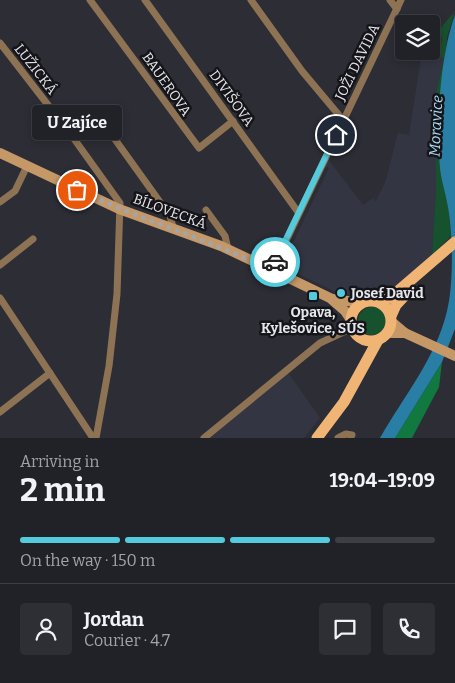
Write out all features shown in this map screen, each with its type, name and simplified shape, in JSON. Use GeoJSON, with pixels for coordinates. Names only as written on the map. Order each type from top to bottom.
{"type":"FeatureCollection","features":[{"type":"Feature","properties":{"kind":"main road","name":"BÍLOVECKÁ"},"geometry":{"type":"LineString","coordinates":[[0,153],[120,209],[228,249],[330,298],[345,311],[354,329]]}},
{"type":"Feature","properties":{"kind":"main road"},"geometry":{"type":"LineString","coordinates":[[317,438],[349,392],[357,375],[387,328],[396,305],[430,266],[455,242]]}},
{"type":"Feature","properties":{"kind":"main road","name":"BÍLOVECKÁ"},"geometry":{"type":"LineString","coordinates":[[330,298],[362,303],[390,298],[430,266]]}},
{"type":"Feature","properties":{"kind":"main road"},"geometry":{"type":"LineString","coordinates":[[376,301],[386,307],[387,328]]}},
{"type":"Feature","properties":{"kind":"main road"},"geometry":{"type":"LineString","coordinates":[[357,375],[362,350],[354,329],[355,309],[362,303]]}},
{"type":"Feature","properties":{"kind":"main road"},"geometry":{"type":"LineString","coordinates":[[354,329],[368,341],[387,328],[405,333],[455,356]]}},
{"type":"Feature","properties":{"kind":"street","name":"BAUEROVA"},"geometry":{"type":"LineString","coordinates":[[90,0],[199,148],[233,121]]}},
{"type":"Feature","properties":{"kind":"street","name":"DIVIŠOVA"},"geometry":{"type":"LineString","coordinates":[[145,0],[298,212]]}},
{"type":"Feature","properties":{"kind":"street"},"geometry":{"type":"LineString","coordinates":[[251,0],[302,71],[343,120]]}},
{"type":"Feature","properties":{"kind":"street"},"geometry":{"type":"LineString","coordinates":[[390,0],[397,9]]}},
{"type":"Feature","properties":{"kind":"street","name":"JOŽI DAVIDA"},"geometry":{"type":"LineString","coordinates":[[272,270],[298,212],[401,0]]}},
{"type":"Feature","properties":{"kind":"street","name":"LUŽICKÁ"},"geometry":{"type":"LineString","coordinates":[[0,43],[118,199],[120,209]]}},
{"type":"Feature","properties":{"kind":"street"},"geometry":{"type":"LineString","coordinates":[[104,124],[170,216],[173,228]]}},
{"type":"Feature","properties":{"kind":"street"},"geometry":{"type":"LineString","coordinates":[[0,202],[15,191],[27,166]]}},
{"type":"Feature","properties":{"kind":"street"},"geometry":{"type":"LineString","coordinates":[[94,438],[109,366],[117,294],[120,209]]}},
{"type":"Feature","properties":{"kind":"street"},"geometry":{"type":"LineString","coordinates":[[206,210],[225,236],[228,249]]}},
{"type":"Feature","properties":{"kind":"street"},"geometry":{"type":"LineString","coordinates":[[0,265],[33,238]]}},
{"type":"Feature","properties":{"kind":"street"},"geometry":{"type":"LineString","coordinates":[[0,298],[94,438]]}},
{"type":"Feature","properties":{"kind":"street"},"geometry":{"type":"LineString","coordinates":[[204,438],[320,343],[354,329]]}},
{"type":"Feature","properties":{"kind":"street"},"geometry":{"type":"LineString","coordinates":[[0,412],[50,373]]}},
{"type":"Feature","properties":{"kind":"street"},"geometry":{"type":"LineString","coordinates":[[338,438],[346,434],[352,435]]}},
{"type":"Feature","properties":{"kind":"shaded area"},"geometry":{"type":"Polygon","coordinates":[[[440,56],[444,57],[436,93],[436,191],[432,255],[394,291],[359,295],[342,295],[284,267],[288,253],[329,168],[325,166],[328,159],[363,205],[373,198],[376,201],[386,180],[398,133],[409,135],[421,60],[440,60],[440,56]]]}},
{"type":"Feature","properties":{"kind":"shaded area"},"geometry":{"type":"Polygon","coordinates":[[[287,371],[320,418],[304,438],[207,438],[287,371]]]}},
{"type":"Feature","properties":{"kind":"green space"},"geometry":{"type":"Polygon","coordinates":[[[455,11],[447,37],[440,118],[451,236],[432,255],[436,191],[436,93],[444,58],[440,56],[442,38],[440,29],[455,11]]]}},
{"type":"Feature","properties":{"kind":"green space"},"geometry":{"type":"Polygon","coordinates":[[[372,307],[382,311],[386,321],[382,331],[372,335],[362,331],[358,321],[362,311],[372,307]]]}},
{"type":"Feature","properties":{"kind":"green space"},"geometry":{"type":"Polygon","coordinates":[[[442,362],[439,387],[412,438],[395,438],[442,362]]]}},
{"type":"Feature","properties":{"kind":"water"},"geometry":{"type":"Polygon","coordinates":[[[455,15],[455,329],[442,362],[395,438],[380,438],[427,361],[442,328],[447,311],[452,272],[451,241],[449,214],[440,168],[439,111],[446,50],[455,15]]]}},
{"type":"Feature","properties":{"kind":"way so far"},"geometry":{"type":"LineString","coordinates":[[77,190],[120,209],[220,246],[272,270],[275,262]]}},
{"type":"Feature","properties":{"kind":"place","name":"U Zajíce"},"geometry":{"type":"Point","coordinates":[77,190]}},
{"type":"Feature","properties":{"kind":"place","name":"Josef David"},"geometry":{"type":"Point","coordinates":[341,293]}},
{"type":"Feature","properties":{"kind":"place","name":"Opava, Kylešovice, SÚS"},"geometry":{"type":"Point","coordinates":[313,296]}},
{"type":"Feature","properties":{"kind":"route"},"geometry":{"type":"LineString","coordinates":[[275,262],[336,135]]}},
{"type":"Feature","properties":{"kind":"water label","name":"Moravice"},"geometry":{"type":"Point","coordinates":[436,126]}}]}
